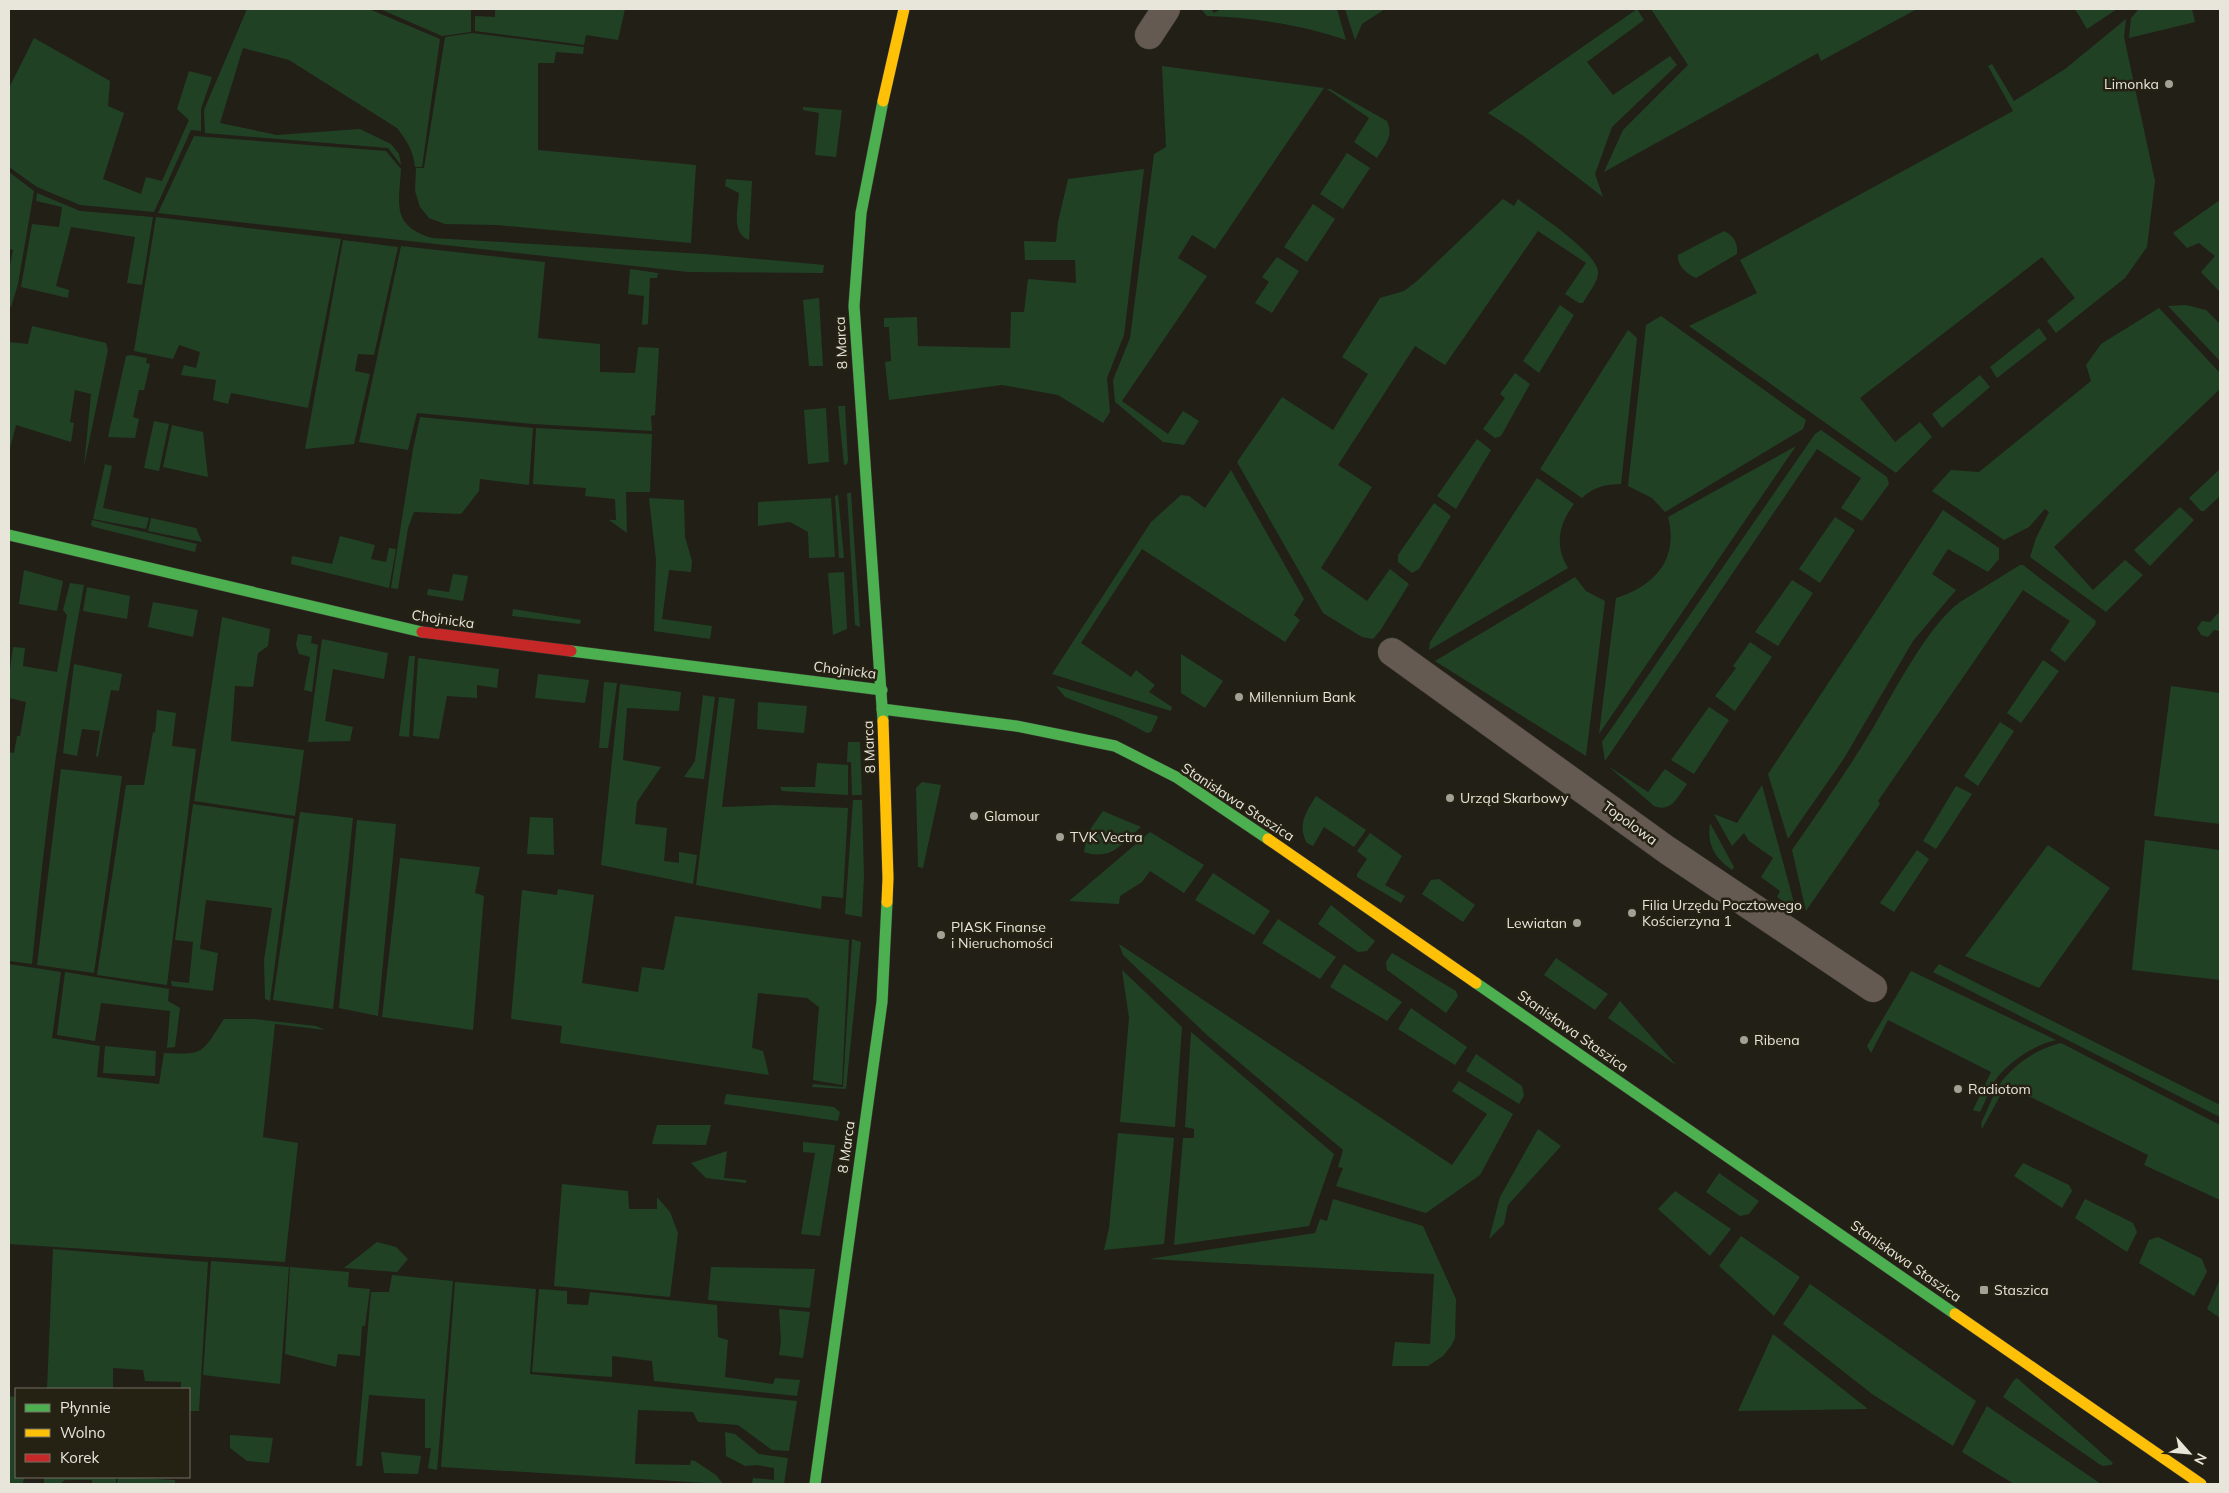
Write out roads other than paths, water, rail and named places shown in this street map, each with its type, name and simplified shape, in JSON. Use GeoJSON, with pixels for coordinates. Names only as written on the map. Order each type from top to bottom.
{"type":"FeatureCollection","features":[{"type":"Feature","properties":{"kind":"street","name":"8 Marca"},"geometry":{"type":"LineString","coordinates":[[815,1484],[882,1002],[888,878],[882,690],[854,306],[860,213],[904,9]]}},
{"type":"Feature","properties":{"kind":"street"},"geometry":{"type":"LineString","coordinates":[[1150,35],[1166,9]]}},
{"type":"Feature","properties":{"kind":"street","name":"Chojnicka"},"geometry":{"type":"LineString","coordinates":[[9,535],[408,630],[882,690]]}},
{"type":"Feature","properties":{"kind":"street","name":"Topolowa"},"geometry":{"type":"LineString","coordinates":[[1392,652],[1667,850],[1873,988]]}},
{"type":"Feature","properties":{"kind":"street","name":"Stanisława Staszica"},"geometry":{"type":"LineString","coordinates":[[882,709],[1016,726],[1115,746],[1176,778],[1283,849],[2201,1484]]}},
{"type":"Feature","properties":{"kind":"place","name":"Limonka"},"geometry":{"type":"Point","coordinates":[2169,84]}},
{"type":"Feature","properties":{"kind":"place","name":"Millennium Bank"},"geometry":{"type":"Point","coordinates":[1239,697]}},
{"type":"Feature","properties":{"kind":"place","name":"Urząd Skarbowy"},"geometry":{"type":"Point","coordinates":[1450,798]}},
{"type":"Feature","properties":{"kind":"place","name":"Glamour"},"geometry":{"type":"Point","coordinates":[974,816]}},
{"type":"Feature","properties":{"kind":"place","name":"TVK Vectra"},"geometry":{"type":"Point","coordinates":[1060,837]}},
{"type":"Feature","properties":{"kind":"place","name":"Filia Urzędu Pocztowego Kościerzyna 1"},"geometry":{"type":"Point","coordinates":[1632,913]}},
{"type":"Feature","properties":{"kind":"place","name":"Lewiatan"},"geometry":{"type":"Point","coordinates":[1577,923]}},
{"type":"Feature","properties":{"kind":"place","name":"PIASK Finanse i Nieruchomości"},"geometry":{"type":"Point","coordinates":[941,935]}},
{"type":"Feature","properties":{"kind":"place","name":"Ribena"},"geometry":{"type":"Point","coordinates":[1744,1040]}},
{"type":"Feature","properties":{"kind":"place","name":"Radiotom"},"geometry":{"type":"Point","coordinates":[1958,1089]}},
{"type":"Feature","properties":{"kind":"place","name":"Staszica"},"geometry":{"type":"Point","coordinates":[1984,1290]}}]}
